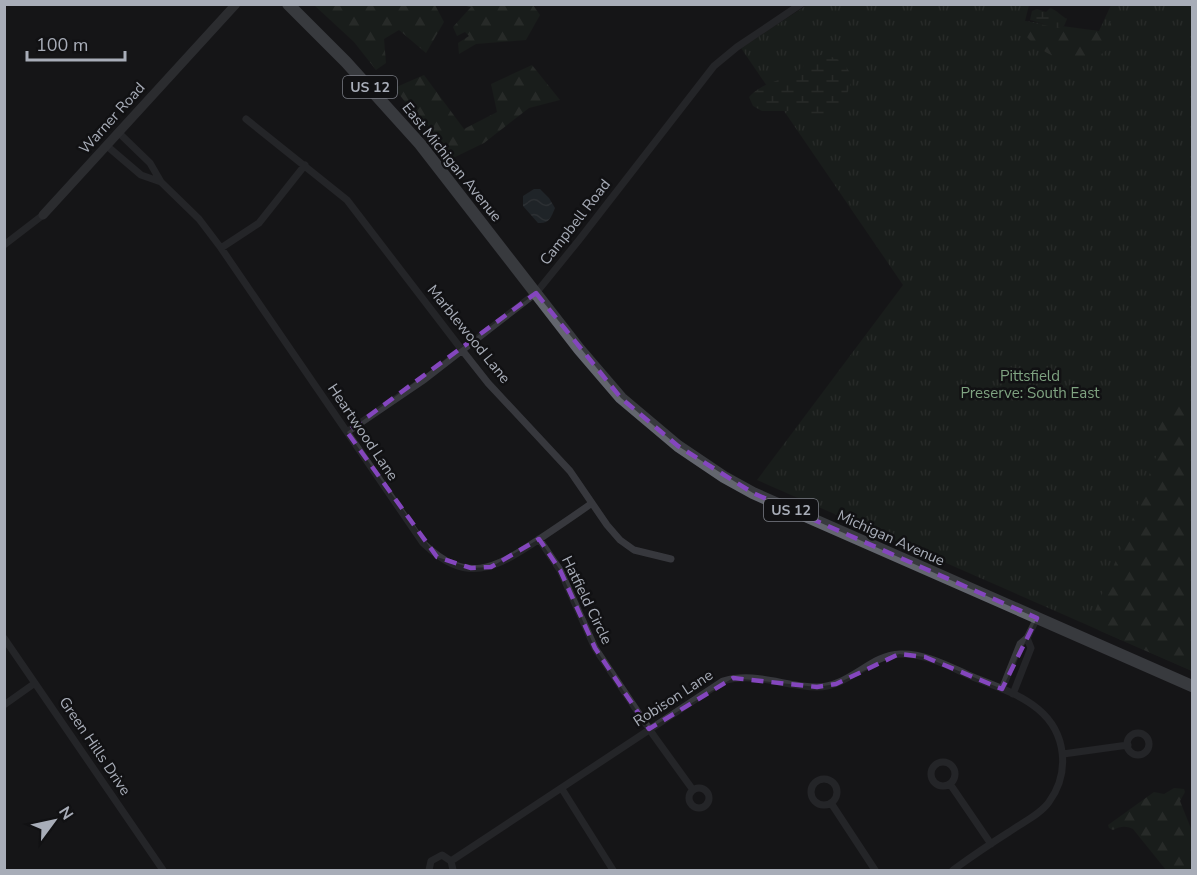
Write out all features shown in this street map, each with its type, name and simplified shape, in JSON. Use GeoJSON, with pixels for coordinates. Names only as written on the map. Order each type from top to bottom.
{"type":"FeatureCollection","features":[{"type":"Feature","properties":{"kind":"highway","name":"East Michigan Avenue"},"geometry":{"type":"LineString","coordinates":[[288,4],[361,78],[420,144],[536,293]]}},
{"type":"Feature","properties":{"kind":"highway","name":"Michigan Avenue"},"geometry":{"type":"LineString","coordinates":[[536,293],[579,349],[621,398],[678,447],[706,466],[753,493],[1192,686]]}},
{"type":"Feature","properties":{"kind":"street","name":"Warner Road"},"geometry":{"type":"LineString","coordinates":[[4,245],[43,215],[236,4]]}},
{"type":"Feature","properties":{"kind":"street","name":"Campbell Road"},"geometry":{"type":"LineString","coordinates":[[347,432],[424,379],[536,293],[714,66],[737,47],[801,4]]}},
{"type":"Feature","properties":{"kind":"street","name":"Marblewood Lane"},"geometry":{"type":"LineString","coordinates":[[246,119],[347,200],[488,382],[570,471],[607,525],[634,550],[671,559]]}},
{"type":"Feature","properties":{"kind":"street","name":"Heartwood Lane"},"geometry":{"type":"LineString","coordinates":[[119,133],[150,163],[160,182],[199,219],[423,543],[437,557],[471,568],[491,567],[507,560],[592,503]]}},
{"type":"Feature","properties":{"kind":"street","name":"Heartwood Lane"},"geometry":{"type":"LineString","coordinates":[[107,146],[141,176],[160,182]]}},
{"type":"Feature","properties":{"kind":"street"},"geometry":{"type":"LineString","coordinates":[[221,249],[259,223],[305,165]]}},
{"type":"Feature","properties":{"kind":"street","name":"Hatfield Circle"},"geometry":{"type":"LineString","coordinates":[[539,539],[560,570],[595,648],[693,790]]}},
{"type":"Feature","properties":{"kind":"street"},"geometry":{"type":"LineString","coordinates":[[1002,689],[1020,644],[1027,638],[1037,618]]}},
{"type":"Feature","properties":{"kind":"street","name":"Green Hills Drive"},"geometry":{"type":"LineString","coordinates":[[4,638],[163,870]]}},
{"type":"Feature","properties":{"kind":"street"},"geometry":{"type":"LineString","coordinates":[[1013,694],[1031,648],[1027,638]]}},
{"type":"Feature","properties":{"kind":"street","name":"Robison Lane"},"geometry":{"type":"LineString","coordinates":[[429,870],[431,861],[438,856],[445,856],[451,861],[712,687],[743,676],[818,687],[836,684],[887,656],[899,654],[925,657],[1002,689],[1036,707],[1047,717],[1060,741],[1063,754]]}},
{"type":"Feature","properties":{"kind":"street"},"geometry":{"type":"LineString","coordinates":[[4,705],[35,683]]}},
{"type":"Feature","properties":{"kind":"street"},"geometry":{"type":"LineString","coordinates":[[952,870],[1048,804],[1061,779],[1063,754],[1128,745]]}},
{"type":"Feature","properties":{"kind":"street"},"geometry":{"type":"LineString","coordinates":[[950,784],[990,844]]}},
{"type":"Feature","properties":{"kind":"street"},"geometry":{"type":"LineString","coordinates":[[562,789],[614,870]]}},
{"type":"Feature","properties":{"kind":"street"},"geometry":{"type":"LineString","coordinates":[[831,802],[875,870]]}},
{"type":"Feature","properties":{"kind":"street"},"geometry":{"type":"LineString","coordinates":[[451,861],[453,870]]}},
{"type":"Feature","properties":{"kind":"highlighted area"},"geometry":{"type":"Polygon","coordinates":[[[536,293],[621,398],[678,446],[753,493],[1037,618],[1002,689],[925,657],[899,654],[836,684],[817,687],[733,678],[649,729],[595,648],[560,570],[539,539],[491,567],[471,568],[437,557],[347,432],[536,293]]]}},
{"type":"Feature","properties":{"kind":"green space"},"geometry":{"type":"Polygon","coordinates":[[[314,5],[435,5],[444,22],[426,53],[399,30],[384,39],[386,63],[376,70],[354,42],[314,5]]]}},
{"type":"Feature","properties":{"kind":"green space"},"geometry":{"type":"Polygon","coordinates":[[[462,5],[533,5],[540,15],[526,40],[476,44],[459,54],[458,43],[469,36],[465,32],[457,36],[453,27],[471,7],[462,5]]]}},
{"type":"Feature","properties":{"kind":"green space","name":"Pittsfield Preserve: South East"},"geometry":{"type":"Polygon","coordinates":[[[807,5],[1029,5],[1025,21],[1099,31],[1111,5],[1192,5],[1192,671],[757,480],[903,285],[741,48],[807,5]]]}},
{"type":"Feature","properties":{"kind":"green space"},"geometry":{"type":"Polygon","coordinates":[[[1050,8],[1067,19],[1064,26],[1058,28],[1030,20],[1032,11],[1037,9],[1046,12],[1050,8]]]}},
{"type":"Feature","properties":{"kind":"green space"},"geometry":{"type":"Polygon","coordinates":[[[1020,20],[1058,28],[1099,31],[1111,23],[1112,46],[1090,60],[1079,63],[1067,62],[1049,54],[1032,42],[1025,35],[1020,20]]]}},
{"type":"Feature","properties":{"kind":"green space"},"geometry":{"type":"Polygon","coordinates":[[[824,54],[842,61],[853,77],[846,97],[830,117],[812,117],[795,111],[762,111],[753,106],[749,97],[754,92],[790,75],[824,54]]]}},
{"type":"Feature","properties":{"kind":"green space"},"geometry":{"type":"Polygon","coordinates":[[[532,65],[560,100],[529,108],[484,143],[451,159],[394,88],[424,75],[464,129],[497,112],[491,84],[532,65]]]}},
{"type":"Feature","properties":{"kind":"green space"},"geometry":{"type":"Polygon","coordinates":[[[1192,371],[1192,671],[1098,630],[1095,611],[1162,441],[1156,421],[1175,406],[1192,371]]]}},
{"type":"Feature","properties":{"kind":"green space"},"geometry":{"type":"Polygon","coordinates":[[[1174,788],[1184,789],[1185,792],[1180,801],[1192,831],[1192,870],[1166,870],[1133,829],[1123,827],[1113,830],[1108,825],[1154,792],[1164,794],[1174,788]]]}},
{"type":"Feature","properties":{"kind":"water"},"geometry":{"type":"Polygon","coordinates":[[[534,189],[540,189],[555,208],[551,217],[545,222],[538,223],[523,206],[523,196],[534,189]]]}}]}
